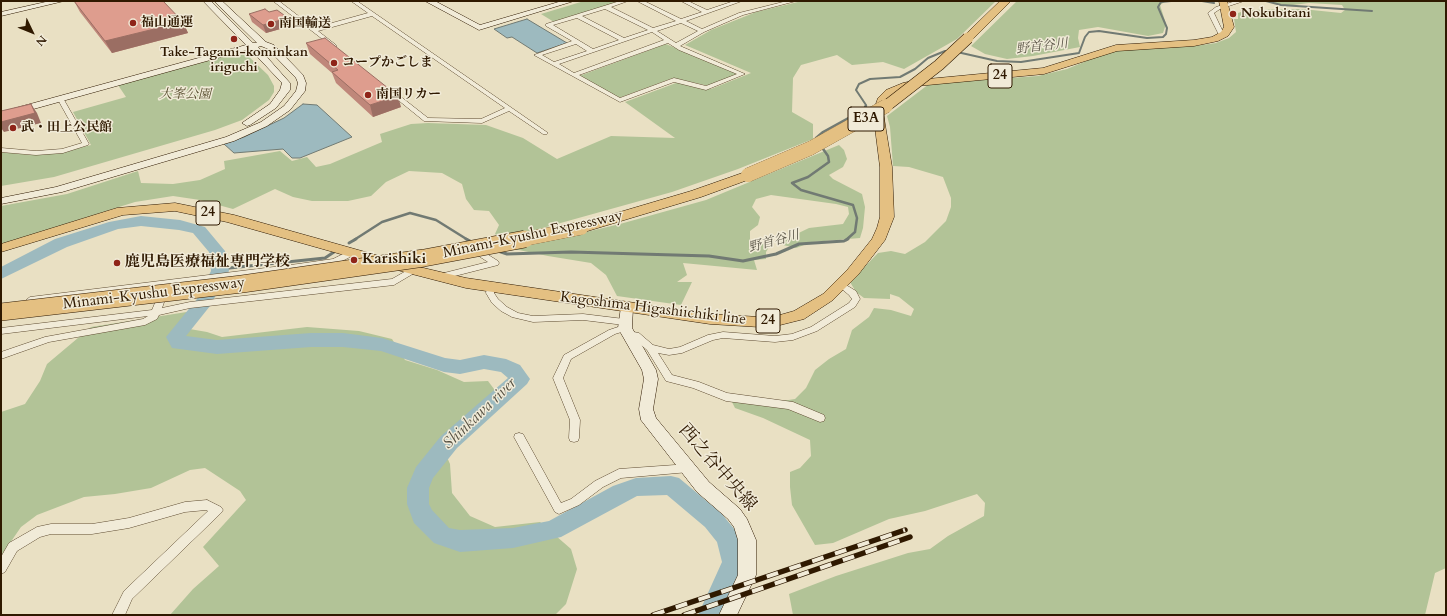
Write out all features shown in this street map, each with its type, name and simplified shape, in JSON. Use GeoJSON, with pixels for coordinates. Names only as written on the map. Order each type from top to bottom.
{"type":"FeatureCollection","features":[{"type":"Feature","properties":{"kind":"highway","name":"Minami-Kyushu Expressway"},"geometry":{"type":"LineString","coordinates":[[1,312],[234,285],[424,258],[581,228],[696,194],[748,175],[811,148],[872,115],[898,98],[939,65],[1006,1]]}},
{"type":"Feature","properties":{"kind":"main road"},"geometry":{"type":"LineString","coordinates":[[1222,36],[1229,27],[1224,4]]}},
{"type":"Feature","properties":{"kind":"main road","name":"Kagoshima Higashiichiki line"},"geometry":{"type":"LineString","coordinates":[[1,248],[122,211],[160,206],[186,209],[229,218],[439,277],[491,287],[710,319],[760,322],[798,315],[815,307],[841,285],[878,240],[887,217],[886,167],[878,112],[884,98],[890,92],[906,85],[917,83],[1044,70],[1116,48],[1200,42],[1222,36]]}},
{"type":"Feature","properties":{"kind":"street"},"geometry":{"type":"LineString","coordinates":[[1,14],[60,1]]}},
{"type":"Feature","properties":{"kind":"street"},"geometry":{"type":"LineString","coordinates":[[1,192],[23,189],[75,177],[204,139],[255,119],[273,106],[285,90],[286,83],[281,76],[207,1]]}},
{"type":"Feature","properties":{"kind":"street"},"geometry":{"type":"LineString","coordinates":[[1,201],[27,197],[79,184],[230,139],[264,124],[290,104],[297,96],[302,83],[296,71],[271,47],[263,44],[218,1]]}},
{"type":"Feature","properties":{"kind":"street"},"geometry":{"type":"LineString","coordinates":[[276,1],[337,49]]}},
{"type":"Feature","properties":{"kind":"street"},"geometry":{"type":"LineString","coordinates":[[354,1],[545,133]]}},
{"type":"Feature","properties":{"kind":"street"},"geometry":{"type":"LineString","coordinates":[[430,1],[479,28],[570,1]]}},
{"type":"Feature","properties":{"kind":"street"},"geometry":{"type":"LineString","coordinates":[[592,51],[548,25],[625,1]]}},
{"type":"Feature","properties":{"kind":"street"},"geometry":{"type":"LineString","coordinates":[[640,1],[702,31]]}},
{"type":"Feature","properties":{"kind":"street"},"geometry":{"type":"LineString","coordinates":[[684,1],[706,12]]}},
{"type":"Feature","properties":{"kind":"street"},"geometry":{"type":"LineString","coordinates":[[676,46],[702,31],[753,10],[794,1]]}},
{"type":"Feature","properties":{"kind":"street"},"geometry":{"type":"LineString","coordinates":[[1222,36],[1211,13],[1224,4],[1241,1]]}},
{"type":"Feature","properties":{"kind":"street"},"geometry":{"type":"LineString","coordinates":[[554,64],[736,2]]}},
{"type":"Feature","properties":{"kind":"street"},"geometry":{"type":"LineString","coordinates":[[576,42],[537,55],[620,100],[674,80],[706,88],[742,74],[676,46],[652,30],[606,7]]}},
{"type":"Feature","properties":{"kind":"street"},"geometry":{"type":"LineString","coordinates":[[747,8],[753,10]]}},
{"type":"Feature","properties":{"kind":"street"},"geometry":{"type":"LineString","coordinates":[[314,30],[372,14]]}},
{"type":"Feature","properties":{"kind":"street"},"geometry":{"type":"LineString","coordinates":[[578,16],[623,40]]}},
{"type":"Feature","properties":{"kind":"street"},"geometry":{"type":"LineString","coordinates":[[574,75],[668,41]]}},
{"type":"Feature","properties":{"kind":"street"},"geometry":{"type":"LineString","coordinates":[[1,115],[263,44]]}},
{"type":"Feature","properties":{"kind":"street"},"geometry":{"type":"LineString","coordinates":[[385,87],[426,120],[482,121],[509,109]]}},
{"type":"Feature","properties":{"kind":"street"},"geometry":{"type":"LineString","coordinates":[[1,150],[36,153],[63,151],[86,144],[60,98]]}},
{"type":"Feature","properties":{"kind":"street"},"geometry":{"type":"LineString","coordinates":[[374,258],[464,242],[495,263],[439,277]]}},
{"type":"Feature","properties":{"kind":"street"},"geometry":{"type":"LineString","coordinates":[[1,304],[328,262],[352,253]]}},
{"type":"Feature","properties":{"kind":"street"},"geometry":{"type":"LineString","coordinates":[[1,331],[157,312],[190,305],[394,282],[413,270]]}},
{"type":"Feature","properties":{"kind":"street"},"geometry":{"type":"LineString","coordinates":[[1,356],[48,339],[144,322],[154,317],[157,312],[168,282]]}},
{"type":"Feature","properties":{"kind":"street"},"geometry":{"type":"LineString","coordinates":[[650,348],[669,352],[682,350],[711,337],[723,335],[775,339],[793,337],[814,329],[852,305],[856,299],[852,293],[841,285]]}},
{"type":"Feature","properties":{"kind":"street"},"geometry":{"type":"LineString","coordinates":[[491,287],[490,293],[495,301],[504,309],[515,315],[533,319],[583,317],[625,328],[636,335],[650,348],[669,378],[695,385],[726,397],[789,405],[820,418]]}},
{"type":"Feature","properties":{"kind":"street"},"geometry":{"type":"LineString","coordinates":[[625,328],[627,307]]}},
{"type":"Feature","properties":{"kind":"street"},"geometry":{"type":"LineString","coordinates":[[574,438],[575,420],[558,378],[568,357],[612,332],[625,328]]}},
{"type":"Feature","properties":{"kind":"street","name":"西之谷中央線"},"geometry":{"type":"LineString","coordinates":[[625,328],[649,370],[651,379],[646,409],[649,420],[703,487],[734,514],[741,524],[747,540],[747,575],[728,615]]}},
{"type":"Feature","properties":{"kind":"street"},"geometry":{"type":"LineString","coordinates":[[519,438],[559,509],[575,502],[599,484],[619,474],[689,468]]}},
{"type":"Feature","properties":{"kind":"street"},"geometry":{"type":"LineString","coordinates":[[1,568],[13,548],[37,532],[51,529],[92,529],[129,523],[185,507],[207,506],[217,510],[128,596],[118,615]]}},
{"type":"Feature","properties":{"kind":"green space"},"geometry":{"type":"Polygon","coordinates":[[[584,1],[621,1],[554,22],[541,14],[584,1]]]}},
{"type":"Feature","properties":{"kind":"green space"},"geometry":{"type":"Polygon","coordinates":[[[802,1],[996,1],[957,39],[904,69],[883,62],[852,65],[837,55],[801,65],[793,78],[792,112],[813,124],[813,139],[738,169],[672,192],[503,239],[495,234],[499,225],[489,211],[474,210],[466,199],[462,184],[442,173],[409,171],[386,182],[371,196],[348,201],[312,201],[293,197],[275,189],[233,209],[200,200],[173,196],[135,202],[1,244],[1,206],[67,194],[138,171],[141,183],[173,184],[200,180],[225,169],[224,161],[280,151],[292,161],[307,157],[316,167],[330,164],[382,142],[380,134],[411,124],[428,123],[486,125],[523,138],[557,159],[611,136],[675,138],[625,102],[676,83],[711,89],[751,73],[685,45],[711,30],[756,12],[802,1]]]}},
{"type":"Feature","properties":{"kind":"green space"},"geometry":{"type":"Polygon","coordinates":[[[1017,1],[1166,1],[1160,5],[1166,24],[1163,33],[1148,36],[1098,27],[1079,30],[1078,38],[1080,47],[1033,56],[1007,59],[985,54],[971,46],[1017,1]]]}},
{"type":"Feature","properties":{"kind":"green space"},"geometry":{"type":"Polygon","coordinates":[[[1269,1],[1446,1],[1446,568],[1435,573],[1425,615],[793,615],[789,594],[836,576],[908,553],[930,549],[948,536],[984,516],[985,503],[977,494],[925,511],[889,519],[833,543],[815,545],[792,505],[790,487],[790,472],[800,468],[811,456],[810,440],[763,418],[735,408],[731,400],[769,403],[795,399],[806,388],[815,370],[829,359],[846,349],[852,330],[869,317],[874,308],[891,310],[911,316],[914,309],[899,297],[890,294],[890,299],[864,298],[856,292],[850,282],[878,253],[891,251],[905,254],[925,242],[946,221],[951,207],[951,198],[943,177],[909,167],[893,166],[890,127],[887,116],[929,84],[1038,76],[1067,69],[1103,54],[1126,49],[1195,46],[1216,43],[1229,38],[1236,32],[1234,19],[1238,19],[1238,13],[1247,10],[1302,9],[1341,13],[1345,10],[1342,5],[1309,3],[1285,6],[1269,1]]]}},
{"type":"Feature","properties":{"kind":"green space"},"geometry":{"type":"Polygon","coordinates":[[[666,44],[735,73],[735,75],[709,86],[673,78],[619,98],[579,76],[666,44]]]}},
{"type":"Feature","properties":{"kind":"green space","name":"大峯公園"},"geometry":{"type":"Polygon","coordinates":[[[237,53],[245,53],[268,75],[274,86],[274,92],[269,100],[242,120],[215,130],[54,177],[1,186],[1,152],[31,155],[62,152],[91,145],[73,112],[126,97],[118,85],[237,53]]]}},
{"type":"Feature","properties":{"kind":"green space"},"geometry":{"type":"Polygon","coordinates":[[[839,145],[844,150],[847,159],[843,167],[829,175],[833,179],[862,194],[865,207],[863,228],[860,238],[812,242],[796,248],[783,245],[780,242],[809,228],[843,224],[849,214],[848,207],[771,195],[756,199],[752,207],[760,217],[758,225],[750,231],[750,239],[756,245],[772,242],[766,252],[766,259],[754,260],[757,270],[683,263],[687,275],[677,282],[692,282],[681,305],[617,296],[606,275],[591,263],[514,249],[620,224],[706,200],[839,145]]]}},
{"type":"Feature","properties":{"kind":"green space"},"geometry":{"type":"Polygon","coordinates":[[[193,311],[178,327],[207,332],[222,337],[307,327],[359,331],[392,339],[405,360],[437,370],[464,382],[488,381],[494,389],[495,402],[439,439],[450,464],[452,493],[470,516],[495,527],[540,522],[571,549],[577,569],[566,604],[555,615],[170,615],[193,589],[219,566],[203,547],[246,500],[240,491],[205,468],[190,470],[151,488],[84,497],[37,515],[21,527],[1,556],[1,412],[25,404],[40,381],[47,364],[91,327],[193,311]]]}},
{"type":"Feature","properties":{"kind":"water"},"geometry":{"type":"Polygon","coordinates":[[[527,19],[567,43],[537,53],[512,37],[507,38],[494,29],[527,19]]]}},
{"type":"Feature","properties":{"kind":"water"},"geometry":{"type":"Polygon","coordinates":[[[303,104],[317,105],[352,137],[300,158],[292,158],[283,149],[234,153],[224,144],[244,137],[284,118],[303,104]]]}},
{"type":"Feature","properties":{"kind":"building","name":"福山通運"},"geometry":{"type":"Polygon","coordinates":[[[74,1],[163,1],[183,22],[105,41],[74,1]]]}},
{"type":"Feature","properties":{"kind":"building"},"geometry":{"type":"Polygon","coordinates":[[[265,9],[269,12],[277,10],[288,18],[263,25],[249,14],[265,9]]]}},
{"type":"Feature","properties":{"kind":"building"},"geometry":{"type":"Polygon","coordinates":[[[325,38],[398,96],[370,105],[332,72],[338,70],[306,43],[325,38]]]}},
{"type":"Feature","properties":{"kind":"building"},"geometry":{"type":"Polygon","coordinates":[[[31,104],[35,113],[1,122],[1,111],[31,104]]]}},
{"type":"Feature","properties":{"kind":"waterway","name":"野首谷川"},"geometry":{"type":"LineString","coordinates":[[957,52],[997,61],[1021,62],[1079,53],[1085,37],[1089,32],[1099,31],[1147,38],[1163,37],[1166,34],[1167,28],[1158,7],[1161,2],[1171,1]]}},
{"type":"Feature","properties":{"kind":"waterway"},"geometry":{"type":"LineString","coordinates":[[1202,1],[1214,3]]}},
{"type":"Feature","properties":{"kind":"waterway"},"geometry":{"type":"LineString","coordinates":[[1266,1],[1281,5],[1372,11]]}},
{"type":"Feature","properties":{"kind":"waterway","name":"野首谷川"},"geometry":{"type":"LineString","coordinates":[[865,107],[866,105],[856,90],[859,84],[870,79],[900,77],[915,69],[928,58],[945,51],[950,51]]}},
{"type":"Feature","properties":{"kind":"waterway","name":"野首谷川"},"geometry":{"type":"LineString","coordinates":[[816,138],[823,132],[863,110],[866,106]]}},
{"type":"Feature","properties":{"kind":"waterway","name":"野首谷川"},"geometry":{"type":"LineString","coordinates":[[821,146],[828,156],[829,162],[808,177],[792,183],[801,190],[853,205],[857,218],[855,232],[846,240]]}},
{"type":"Feature","properties":{"kind":"waterway","name":"野首谷川"},"geometry":{"type":"LineString","coordinates":[[354,240],[382,222],[410,213],[436,220],[468,240]]}},
{"type":"Feature","properties":{"kind":"waterway","name":"Shinkawa river"},"geometry":{"type":"LineString","coordinates":[[1,274],[61,243],[115,225],[141,221],[180,225],[199,230],[217,251],[220,262],[220,271],[204,302],[175,337],[179,343],[194,343],[202,346],[217,347],[311,340],[343,340],[382,345],[444,365],[460,367],[484,362],[506,366],[513,370],[520,379],[449,442],[424,473],[418,488],[418,504],[422,516],[442,536],[460,541],[513,538],[553,530],[621,493],[636,487],[671,485],[713,520],[728,538],[734,562],[711,615]]}},
{"type":"Feature","properties":{"kind":"waterway","name":"野首谷川"},"geometry":{"type":"LineString","coordinates":[[349,243],[356,239]]}},
{"type":"Feature","properties":{"kind":"waterway","name":"野首谷川"},"geometry":{"type":"LineString","coordinates":[[468,240],[472,242]]}},
{"type":"Feature","properties":{"kind":"waterway","name":"野首谷川"},"geometry":{"type":"LineString","coordinates":[[498,251],[507,254],[571,252],[709,256],[743,261],[776,254],[799,244],[846,240]]}},
{"type":"Feature","properties":{"kind":"waterway","name":"野首谷川"},"geometry":{"type":"LineString","coordinates":[[220,269],[325,258],[334,252]]}},
{"type":"Feature","properties":{"kind":"railway"},"geometry":{"type":"LineString","coordinates":[[653,615],[905,530]]}},
{"type":"Feature","properties":{"kind":"railway"},"geometry":{"type":"LineString","coordinates":[[684,615],[910,537]]}},
{"type":"Feature","properties":{"kind":"place","name":"Nokubitani"},"geometry":{"type":"Point","coordinates":[1233,14]}},
{"type":"Feature","properties":{"kind":"place","name":"福山通運"},"geometry":{"type":"Point","coordinates":[133,23]}},
{"type":"Feature","properties":{"kind":"place","name":"南国輸送"},"geometry":{"type":"Point","coordinates":[271,24]}},
{"type":"Feature","properties":{"kind":"place","name":"Take-Tagami-kominkan iriguchi"},"geometry":{"type":"Point","coordinates":[234,39]}},
{"type":"Feature","properties":{"kind":"place","name":"コープかごしま"},"geometry":{"type":"Point","coordinates":[334,63]}},
{"type":"Feature","properties":{"kind":"place","name":"南国リカー"},"geometry":{"type":"Point","coordinates":[368,95]}},
{"type":"Feature","properties":{"kind":"place","name":"武・田上公民館"},"geometry":{"type":"Point","coordinates":[13,128]}},
{"type":"Feature","properties":{"kind":"place","name":"Karishiki"},"geometry":{"type":"Point","coordinates":[354,260]}},
{"type":"Feature","properties":{"kind":"place","name":"鹿児島医療福祉専門学校"},"geometry":{"type":"Point","coordinates":[117,263]}}]}
